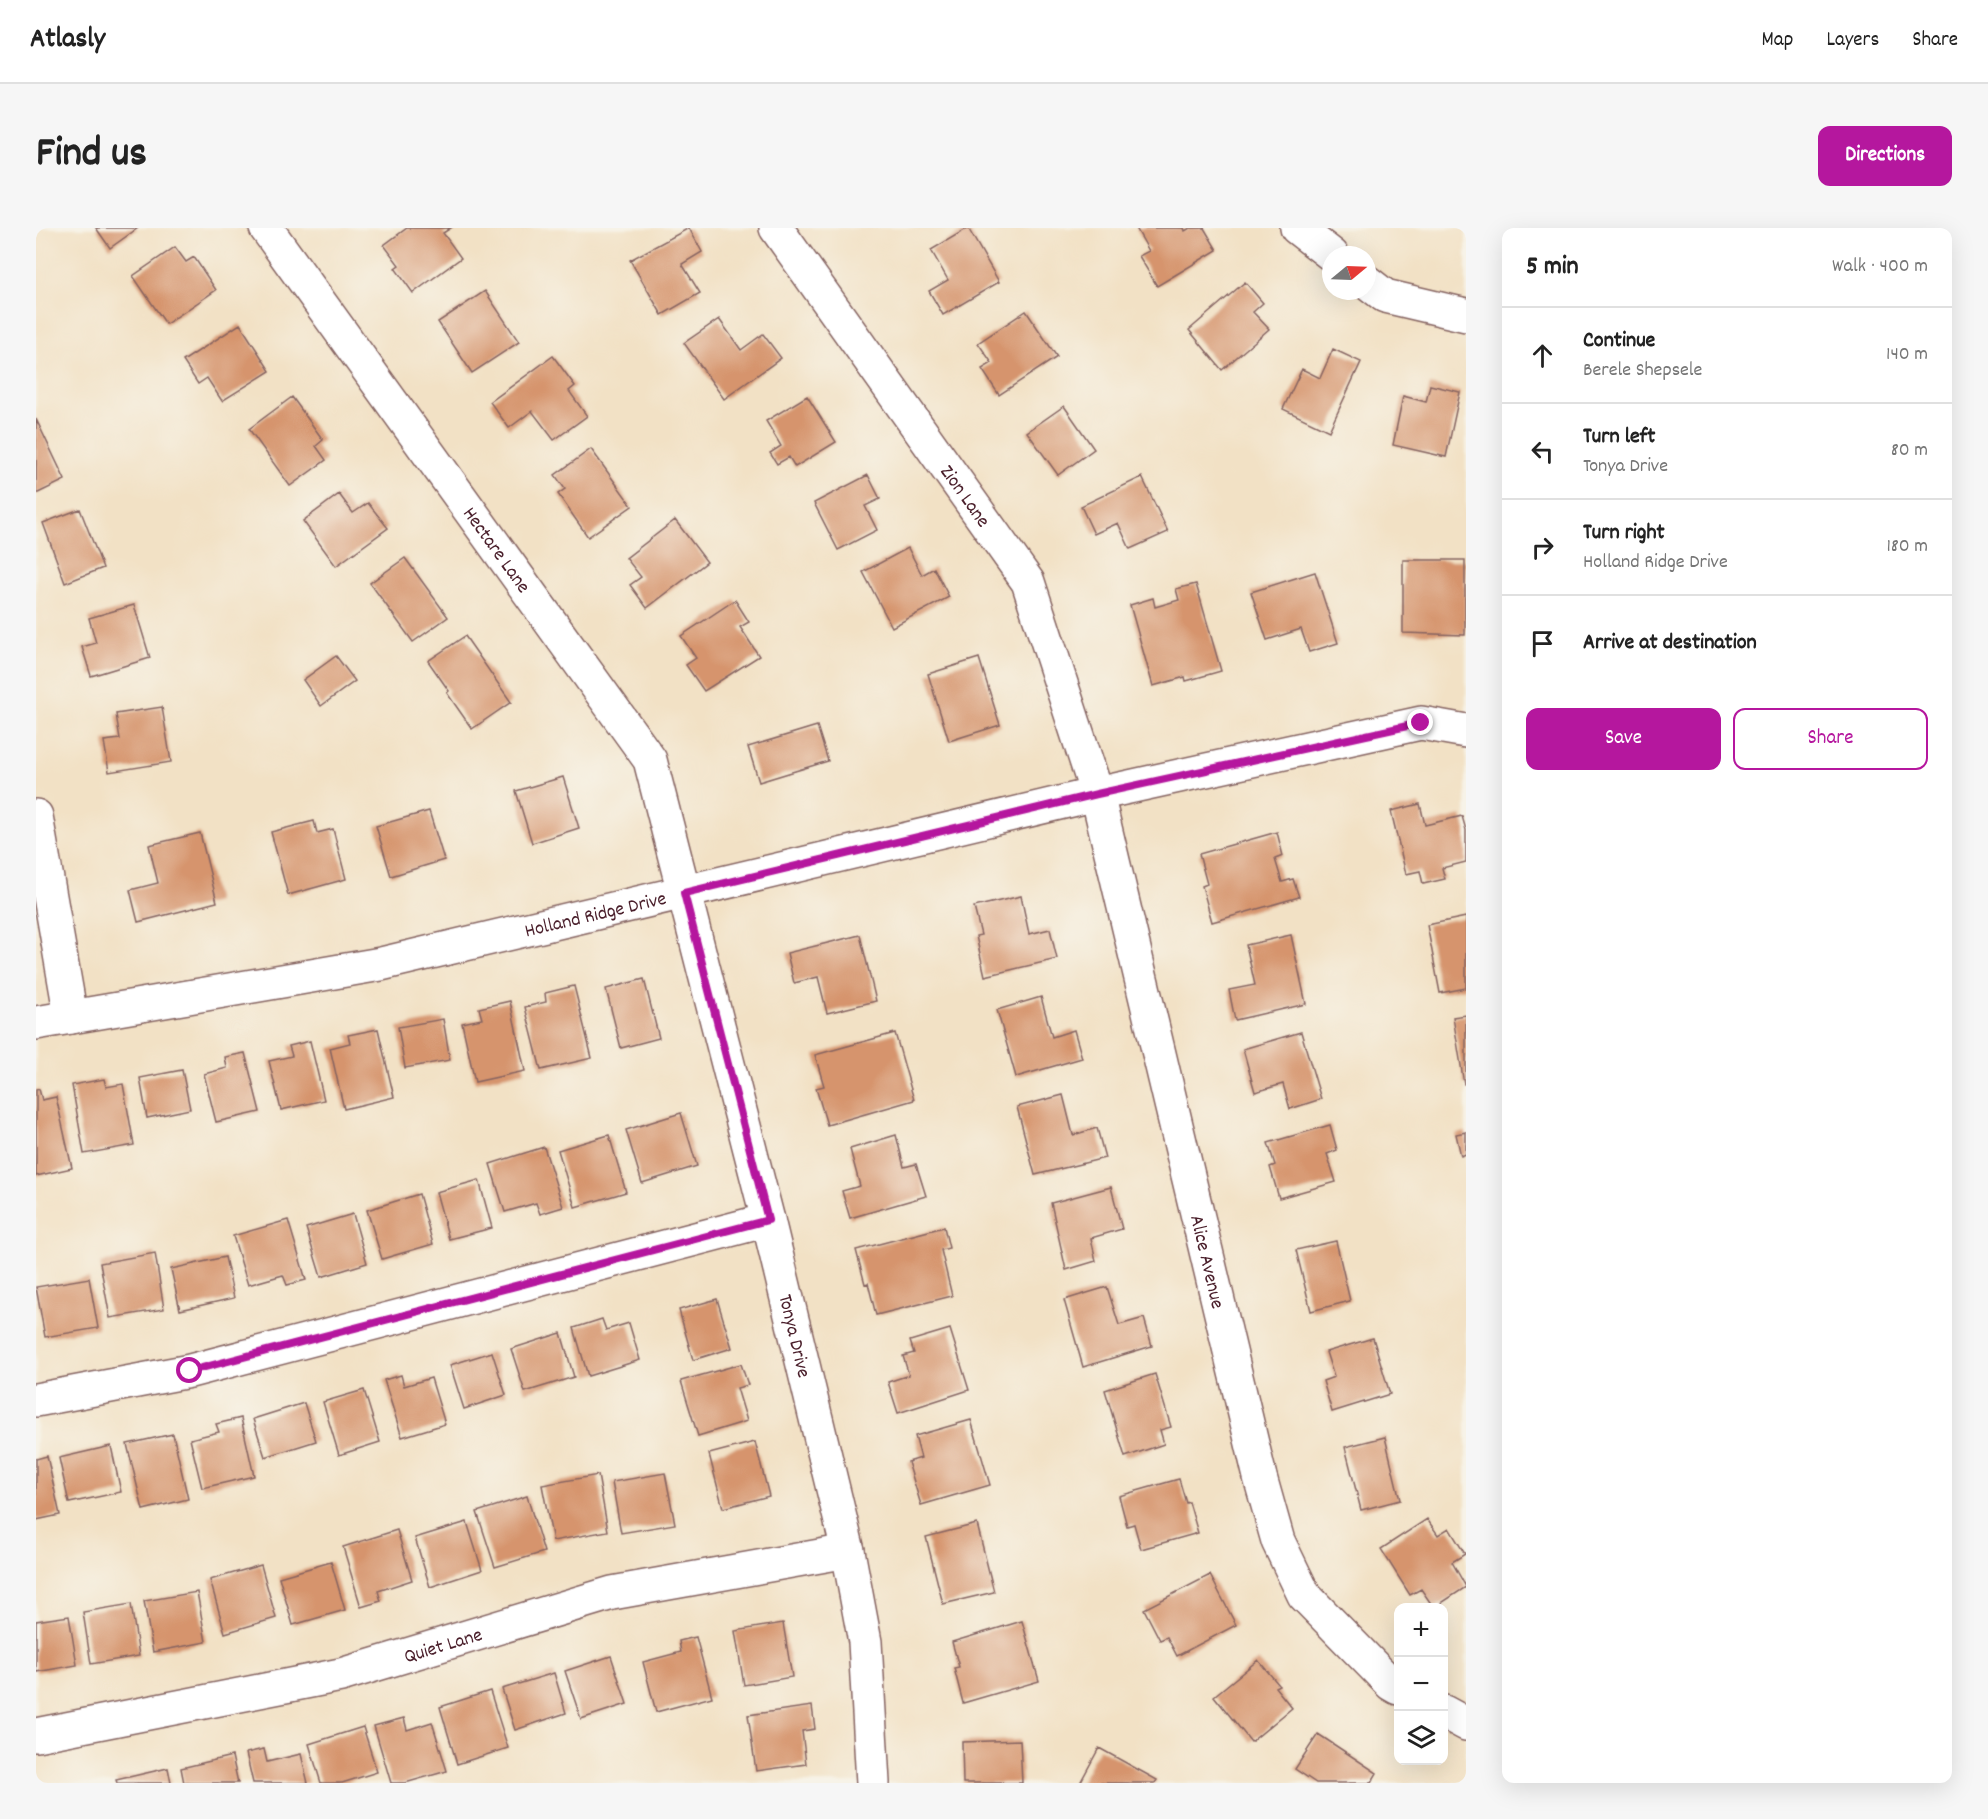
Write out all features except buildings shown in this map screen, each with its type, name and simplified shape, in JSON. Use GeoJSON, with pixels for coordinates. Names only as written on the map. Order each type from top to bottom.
{"type":"FeatureCollection","features":[{"type":"Feature","properties":{"kind":"street","name":"Hectare Lane"},"geometry":{"type":"LineString","coordinates":[[266,228],[650,760],[684,893]]}},
{"type":"Feature","properties":{"kind":"street","name":"Zion Lane"},"geometry":{"type":"LineString","coordinates":[[776,228],[1028,582],[1097,794]]}},
{"type":"Feature","properties":{"kind":"street"},"geometry":{"type":"LineString","coordinates":[[1297,228],[1322,247]]}},
{"type":"Feature","properties":{"kind":"street"},"geometry":{"type":"LineString","coordinates":[[1376,289],[1385,296],[1466,315]]}},
{"type":"Feature","properties":{"kind":"street","name":"Holland Ridge Drive"},"geometry":{"type":"LineString","coordinates":[[36,1023],[381,964],[1097,794],[1421,723],[1466,731]]}},
{"type":"Feature","properties":{"kind":"street","name":"Alice Avenue"},"geometry":{"type":"LineString","coordinates":[[1097,794],[1260,1477],[1278,1541],[1304,1595],[1394,1686]]}},
{"type":"Feature","properties":{"kind":"street"},"geometry":{"type":"LineString","coordinates":[[36,816],[70,1017]]}},
{"type":"Feature","properties":{"kind":"street","name":"Tonya Drive"},"geometry":{"type":"LineString","coordinates":[[684,893],[768,1220],[848,1551],[865,1642],[873,1783]]}},
{"type":"Feature","properties":{"kind":"street"},"geometry":{"type":"LineString","coordinates":[[36,1400],[190,1371],[768,1220]]}},
{"type":"Feature","properties":{"kind":"street","name":"Quiet Lane"},"geometry":{"type":"LineString","coordinates":[[36,1735],[341,1676],[612,1593],[848,1551]]}},
{"type":"Feature","properties":{"kind":"street"},"geometry":{"type":"LineString","coordinates":[[1448,1715],[1466,1724]]}},
{"type":"Feature","properties":{"kind":"route"},"geometry":{"type":"LineString","coordinates":[[190,1371],[768,1220],[684,893],[1097,794],[1421,723]]}}]}
